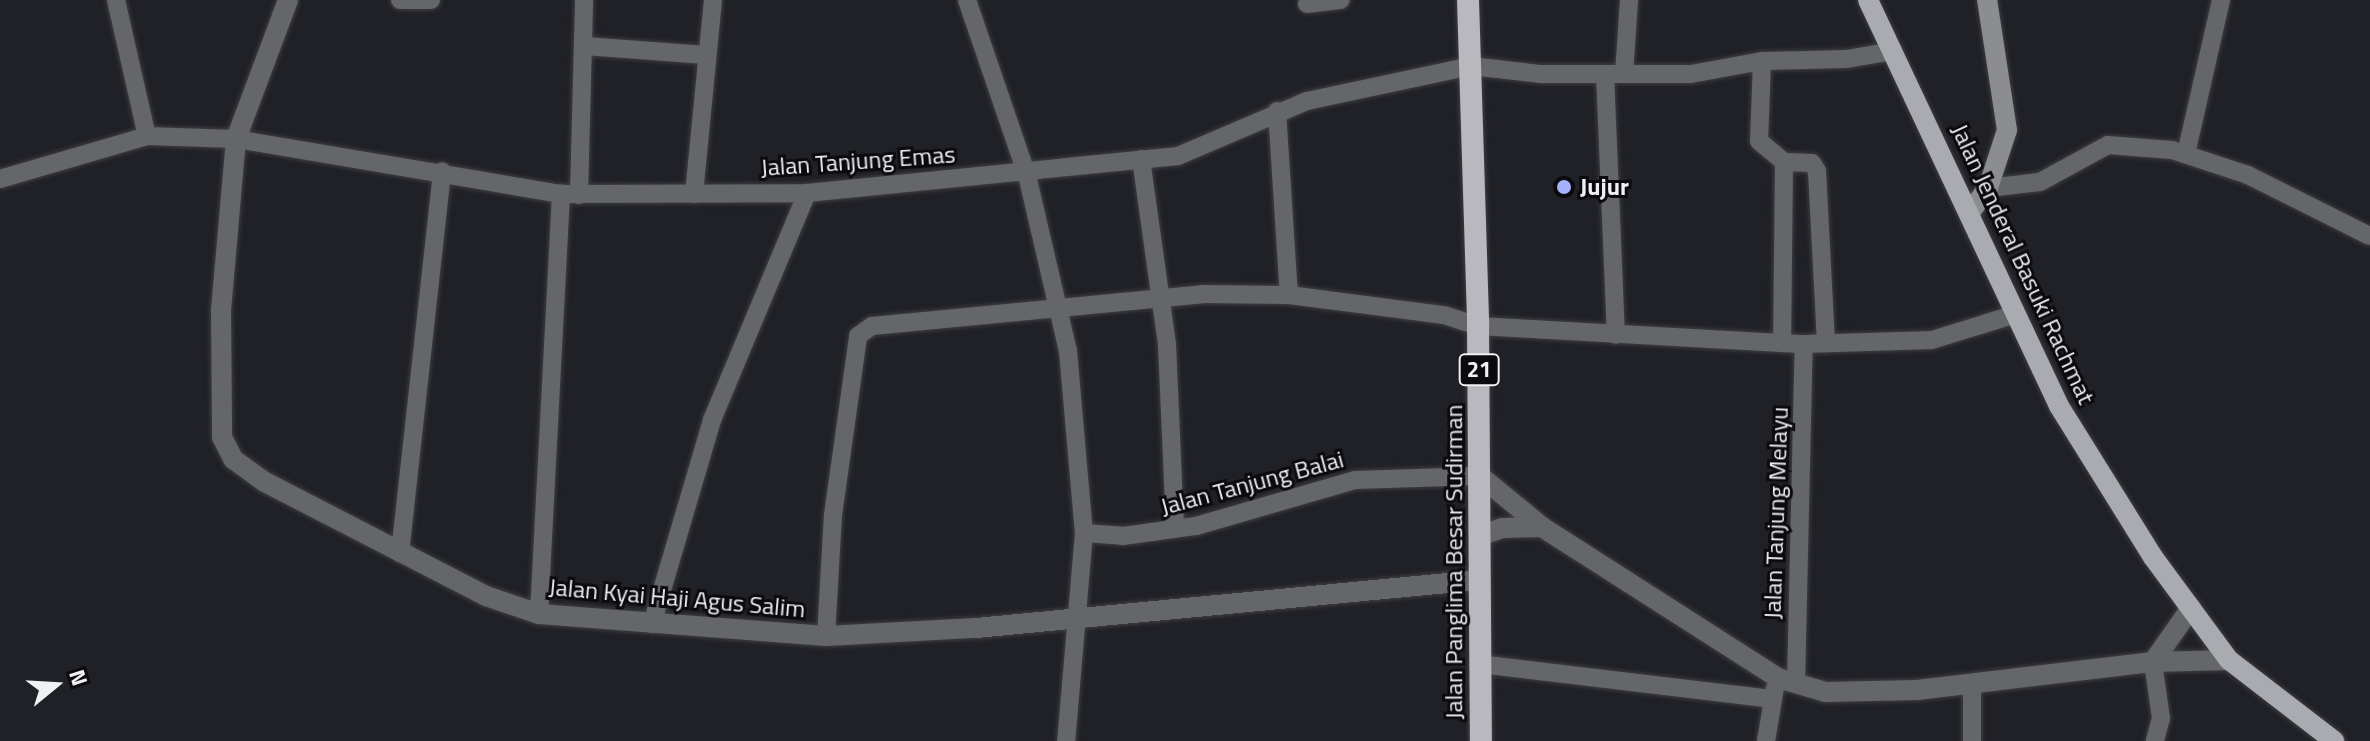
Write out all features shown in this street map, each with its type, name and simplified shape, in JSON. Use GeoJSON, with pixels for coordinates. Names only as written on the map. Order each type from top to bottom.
{"type":"FeatureCollection","features":[{"type":"Feature","properties":{"kind":"highway","name":"Jalan Panglima Besar Sudirman"},"geometry":{"type":"LineString","coordinates":[[1468,0],[1478,326],[1481,741]]}},
{"type":"Feature","properties":{"kind":"main road","name":"Jalan Jenderal Basuki Rachmat"},"geometry":{"type":"LineString","coordinates":[[1868,0],[1971,211],[2013,315],[2059,406],[2191,608],[2229,660],[2334,741]]}},
{"type":"Feature","properties":{"kind":"main road"},"geometry":{"type":"LineString","coordinates":[[1971,211],[1988,188],[2007,130],[1987,0]]}},
{"type":"Feature","properties":{"kind":"street"},"geometry":{"type":"LineString","coordinates":[[116,0],[147,136]]}},
{"type":"Feature","properties":{"kind":"street","name":"Jalan Kyai Haji Agus Salim"},"geometry":{"type":"LineString","coordinates":[[288,0],[236,139],[221,310],[222,437],[233,459],[265,482],[486,596],[539,614],[826,636],[976,628],[1080,615],[1479,580]]}},
{"type":"Feature","properties":{"kind":"street"},"geometry":{"type":"LineString","coordinates":[[400,0],[431,0]]}},
{"type":"Feature","properties":{"kind":"street"},"geometry":{"type":"LineString","coordinates":[[539,614],[584,46],[584,0]]}},
{"type":"Feature","properties":{"kind":"street"},"geometry":{"type":"LineString","coordinates":[[694,194],[713,0]]}},
{"type":"Feature","properties":{"kind":"street"},"geometry":{"type":"LineString","coordinates":[[967,0],[1027,175],[1068,351],[1084,533],[1080,615],[1066,741]]}},
{"type":"Feature","properties":{"kind":"street"},"geometry":{"type":"LineString","coordinates":[[1307,4],[1341,0]]}},
{"type":"Feature","properties":{"kind":"street"},"geometry":{"type":"LineString","coordinates":[[1624,74],[1629,0]]}},
{"type":"Feature","properties":{"kind":"street"},"geometry":{"type":"LineString","coordinates":[[2186,154],[2221,0]]}},
{"type":"Feature","properties":{"kind":"street"},"geometry":{"type":"LineString","coordinates":[[584,46],[707,55]]}},
{"type":"Feature","properties":{"kind":"street","name":"Jalan Tanjung Emas"},"geometry":{"type":"LineString","coordinates":[[0,179],[147,136],[236,139],[570,194],[807,193],[897,180],[1027,175],[1178,156],[1277,111],[1355,87],[1471,66],[1605,74],[1725,71],[1762,61],[1847,59],[1893,51]]}},
{"type":"Feature","properties":{"kind":"street"},"geometry":{"type":"LineString","coordinates":[[1762,61],[1759,141],[1784,162],[1816,167],[1826,343]]}},
{"type":"Feature","properties":{"kind":"street"},"geometry":{"type":"LineString","coordinates":[[1605,74],[1616,335]]}},
{"type":"Feature","properties":{"kind":"street"},"geometry":{"type":"LineString","coordinates":[[1277,111],[1289,295]]}},
{"type":"Feature","properties":{"kind":"street"},"geometry":{"type":"LineString","coordinates":[[1988,188],[2040,182],[2108,145],[2186,154],[2248,175],[2370,236]]}},
{"type":"Feature","properties":{"kind":"street"},"geometry":{"type":"LineString","coordinates":[[1141,159],[1174,423],[1175,529]]}},
{"type":"Feature","properties":{"kind":"street"},"geometry":{"type":"LineString","coordinates":[[1782,343],[1784,162]]}},
{"type":"Feature","properties":{"kind":"street"},"geometry":{"type":"LineString","coordinates":[[400,553],[442,171]]}},
{"type":"Feature","properties":{"kind":"street"},"geometry":{"type":"LineString","coordinates":[[652,624],[712,420],[807,193]]}},
{"type":"Feature","properties":{"kind":"street"},"geometry":{"type":"LineString","coordinates":[[826,636],[833,515],[860,332],[872,326],[1059,311],[1157,298],[1289,295],[1444,315],[1478,326],[1804,344],[1932,340],[2013,315]]}},
{"type":"Feature","properties":{"kind":"street","name":"Jalan Tanjung Melayu"},"geometry":{"type":"LineString","coordinates":[[1766,741],[1771,699],[1787,681],[1804,344]]}},
{"type":"Feature","properties":{"kind":"street"},"geometry":{"type":"LineString","coordinates":[[1480,476],[1542,527],[1787,681],[1826,692],[1972,684],[2153,662],[2229,660]]}},
{"type":"Feature","properties":{"kind":"street","name":"Jalan Tanjung Balai"},"geometry":{"type":"LineString","coordinates":[[1084,533],[1123,536],[1175,529],[1355,480],[1480,476]]}},
{"type":"Feature","properties":{"kind":"street"},"geometry":{"type":"LineString","coordinates":[[1479,536],[1502,528],[1542,527]]}},
{"type":"Feature","properties":{"kind":"street"},"geometry":{"type":"LineString","coordinates":[[2155,741],[2161,718],[2153,662],[2191,608]]}},
{"type":"Feature","properties":{"kind":"street"},"geometry":{"type":"LineString","coordinates":[[1479,664],[1771,699]]}},
{"type":"Feature","properties":{"kind":"street"},"geometry":{"type":"LineString","coordinates":[[1972,684],[1972,741]]}},
{"type":"Feature","properties":{"kind":"place","name":"Jujur"},"geometry":{"type":"Point","coordinates":[1564,187]}}]}
